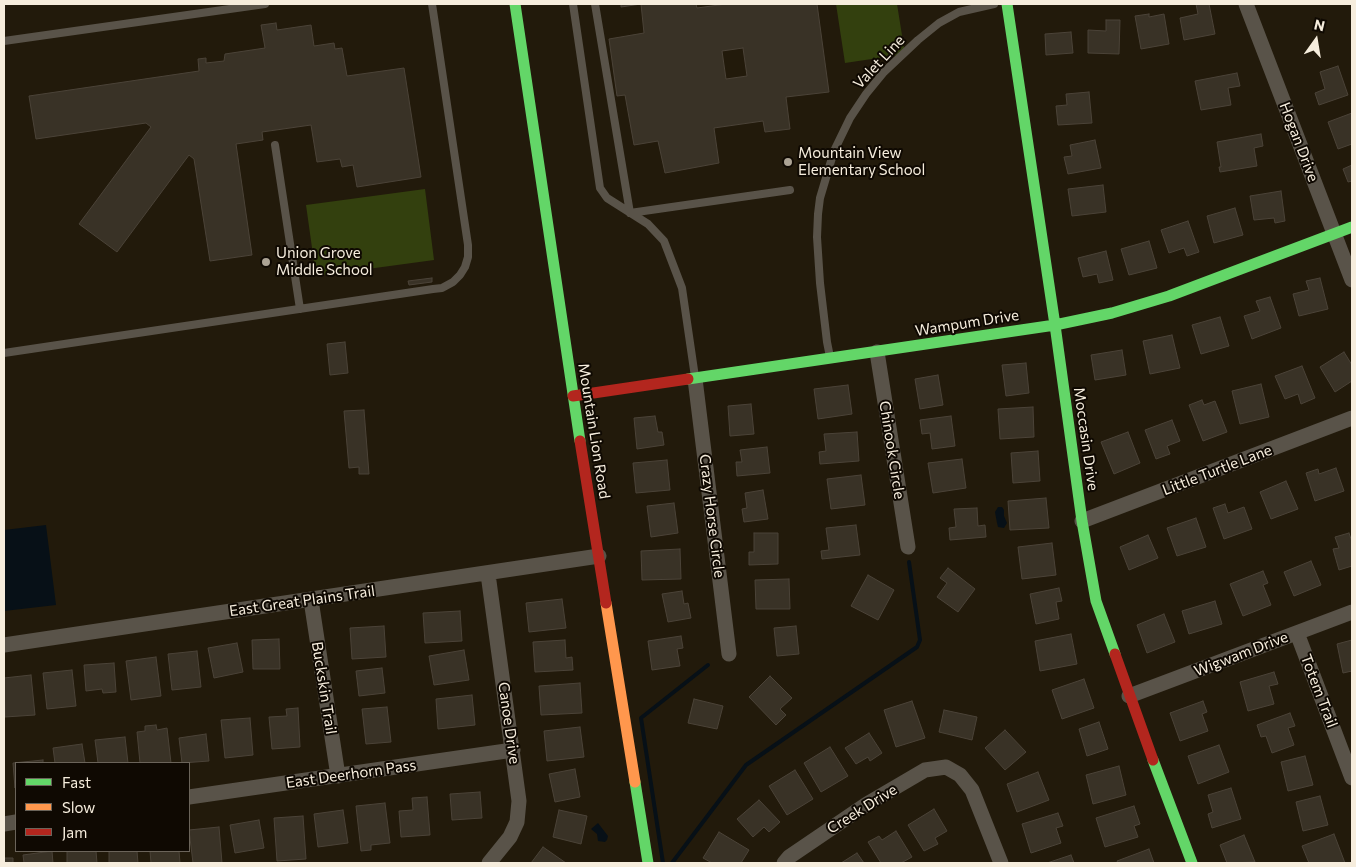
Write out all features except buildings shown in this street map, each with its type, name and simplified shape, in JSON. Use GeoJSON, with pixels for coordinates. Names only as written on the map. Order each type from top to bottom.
{"type":"FeatureCollection","features":[{"type":"Feature","properties":{"kind":"street","name":"Mountain Lion Road"},"geometry":{"type":"LineString","coordinates":[[515,4],[573,396],[648,863]]}},
{"type":"Feature","properties":{"kind":"street","name":"Moccasin Drive"},"geometry":{"type":"LineString","coordinates":[[1007,4],[1082,521],[1096,601],[1129,696],[1192,863]]}},
{"type":"Feature","properties":{"kind":"street","name":"Hogan Drive"},"geometry":{"type":"LineString","coordinates":[[1246,4],[1352,280]]}},
{"type":"Feature","properties":{"kind":"street","name":"Wampum Drive"},"geometry":{"type":"LineString","coordinates":[[573,396],[1055,325],[1112,313],[1169,296],[1352,227]]}},
{"type":"Feature","properties":{"kind":"street","name":"Chinook Circle"},"geometry":{"type":"LineString","coordinates":[[877,352],[908,547]]}},
{"type":"Feature","properties":{"kind":"street","name":"Crazy Horse Circle"},"geometry":{"type":"LineString","coordinates":[[695,379],[729,654]]}},
{"type":"Feature","properties":{"kind":"street","name":"Little Turtle Lane"},"geometry":{"type":"LineString","coordinates":[[1082,521],[1352,418]]}},
{"type":"Feature","properties":{"kind":"street","name":"East Great Plains Trail"},"geometry":{"type":"LineString","coordinates":[[4,645],[599,556]]}},
{"type":"Feature","properties":{"kind":"street","name":"Canoe Drive"},"geometry":{"type":"LineString","coordinates":[[488,574],[520,801],[517,822],[510,837],[488,863]]}},
{"type":"Feature","properties":{"kind":"street","name":"Buckskin Trail"},"geometry":{"type":"LineString","coordinates":[[311,600],[338,776]]}},
{"type":"Feature","properties":{"kind":"street","name":"Wigwam Drive"},"geometry":{"type":"LineString","coordinates":[[1129,696],[1352,612]]}},
{"type":"Feature","properties":{"kind":"street","name":"Totem Trail"},"geometry":{"type":"LineString","coordinates":[[1296,633],[1352,778]]}},
{"type":"Feature","properties":{"kind":"street","name":"East Deerhorn Pass"},"geometry":{"type":"LineString","coordinates":[[190,797],[513,750]]}},
{"type":"Feature","properties":{"kind":"street","name":"Creek Drive"},"geometry":{"type":"LineString","coordinates":[[784,863],[789,857],[867,804],[925,770],[946,767],[960,775],[972,790],[1000,863]]}},
{"type":"Feature","properties":{"kind":"lane"},"geometry":{"type":"LineString","coordinates":[[4,41],[265,4]]}},
{"type":"Feature","properties":{"kind":"lane"},"geometry":{"type":"LineString","coordinates":[[4,353],[442,288],[452,282],[465,267],[468,257],[468,245],[432,4]]}},
{"type":"Feature","properties":{"kind":"lane"},"geometry":{"type":"LineString","coordinates":[[573,4],[600,188],[607,198],[648,224],[664,241],[682,288],[695,379]]}},
{"type":"Feature","properties":{"kind":"lane"},"geometry":{"type":"LineString","coordinates":[[595,4],[630,213]]}},
{"type":"Feature","properties":{"kind":"lane","name":"Valet Line"},"geometry":{"type":"LineString","coordinates":[[831,359],[821,293],[817,237],[820,198],[834,152],[850,118],[866,94],[884,72],[898,59],[939,23],[960,12],[994,4]]}},
{"type":"Feature","properties":{"kind":"lane"},"geometry":{"type":"LineString","coordinates":[[275,145],[300,309]]}},
{"type":"Feature","properties":{"kind":"lane"},"geometry":{"type":"LineString","coordinates":[[630,213],[790,190]]}},
{"type":"Feature","properties":{"kind":"green space"},"geometry":{"type":"Polygon","coordinates":[[[836,4],[897,4],[905,54],[845,63],[836,4]]]}},
{"type":"Feature","properties":{"kind":"green space"},"geometry":{"type":"Polygon","coordinates":[[[425,189],[434,260],[316,276],[306,205],[425,189]]]}},
{"type":"Feature","properties":{"kind":"shaded area"},"geometry":{"type":"Polygon","coordinates":[[[998,507],[1002,507],[1004,510],[1007,523],[1004,528],[998,527],[995,512],[998,507]]]}},
{"type":"Feature","properties":{"kind":"shaded area"},"geometry":{"type":"Polygon","coordinates":[[[46,525],[56,605],[4,611],[4,530],[46,525]]]}},
{"type":"Feature","properties":{"kind":"shaded area"},"geometry":{"type":"Polygon","coordinates":[[[598,823],[608,836],[605,842],[598,841],[597,834],[591,829],[598,823]]]}},
{"type":"Feature","properties":{"kind":"waterway"},"geometry":{"type":"LineString","coordinates":[[672,863],[746,765],[917,647],[920,640],[909,562]]}},
{"type":"Feature","properties":{"kind":"waterway"},"geometry":{"type":"LineString","coordinates":[[663,863],[641,718],[708,665]]}},
{"type":"Feature","properties":{"kind":"traffic: fast"},"geometry":{"type":"LineString","coordinates":[[515,4],[580,441]]}},
{"type":"Feature","properties":{"kind":"traffic: fast"},"geometry":{"type":"LineString","coordinates":[[1007,4],[1082,521],[1096,601],[1115,654]]}},
{"type":"Feature","properties":{"kind":"traffic: fast"},"geometry":{"type":"LineString","coordinates":[[688,379],[1055,325],[1112,313],[1169,296],[1352,227]]}},
{"type":"Feature","properties":{"kind":"traffic: fast"},"geometry":{"type":"LineString","coordinates":[[1153,760],[1192,863]]}},
{"type":"Feature","properties":{"kind":"traffic: fast"},"geometry":{"type":"LineString","coordinates":[[635,782],[648,863]]}},
{"type":"Feature","properties":{"kind":"traffic: slow"},"geometry":{"type":"LineString","coordinates":[[606,603],[635,782]]}},
{"type":"Feature","properties":{"kind":"traffic: jam"},"geometry":{"type":"LineString","coordinates":[[573,396],[688,379]]}},
{"type":"Feature","properties":{"kind":"traffic: jam"},"geometry":{"type":"LineString","coordinates":[[580,441],[606,603]]}},
{"type":"Feature","properties":{"kind":"traffic: jam"},"geometry":{"type":"LineString","coordinates":[[1115,654],[1153,760]]}},
{"type":"Feature","properties":{"kind":"place","name":"Mountain View Elementary School"},"geometry":{"type":"Point","coordinates":[788,162]}},
{"type":"Feature","properties":{"kind":"place","name":"Union Grove Middle School"},"geometry":{"type":"Point","coordinates":[266,262]}}]}
